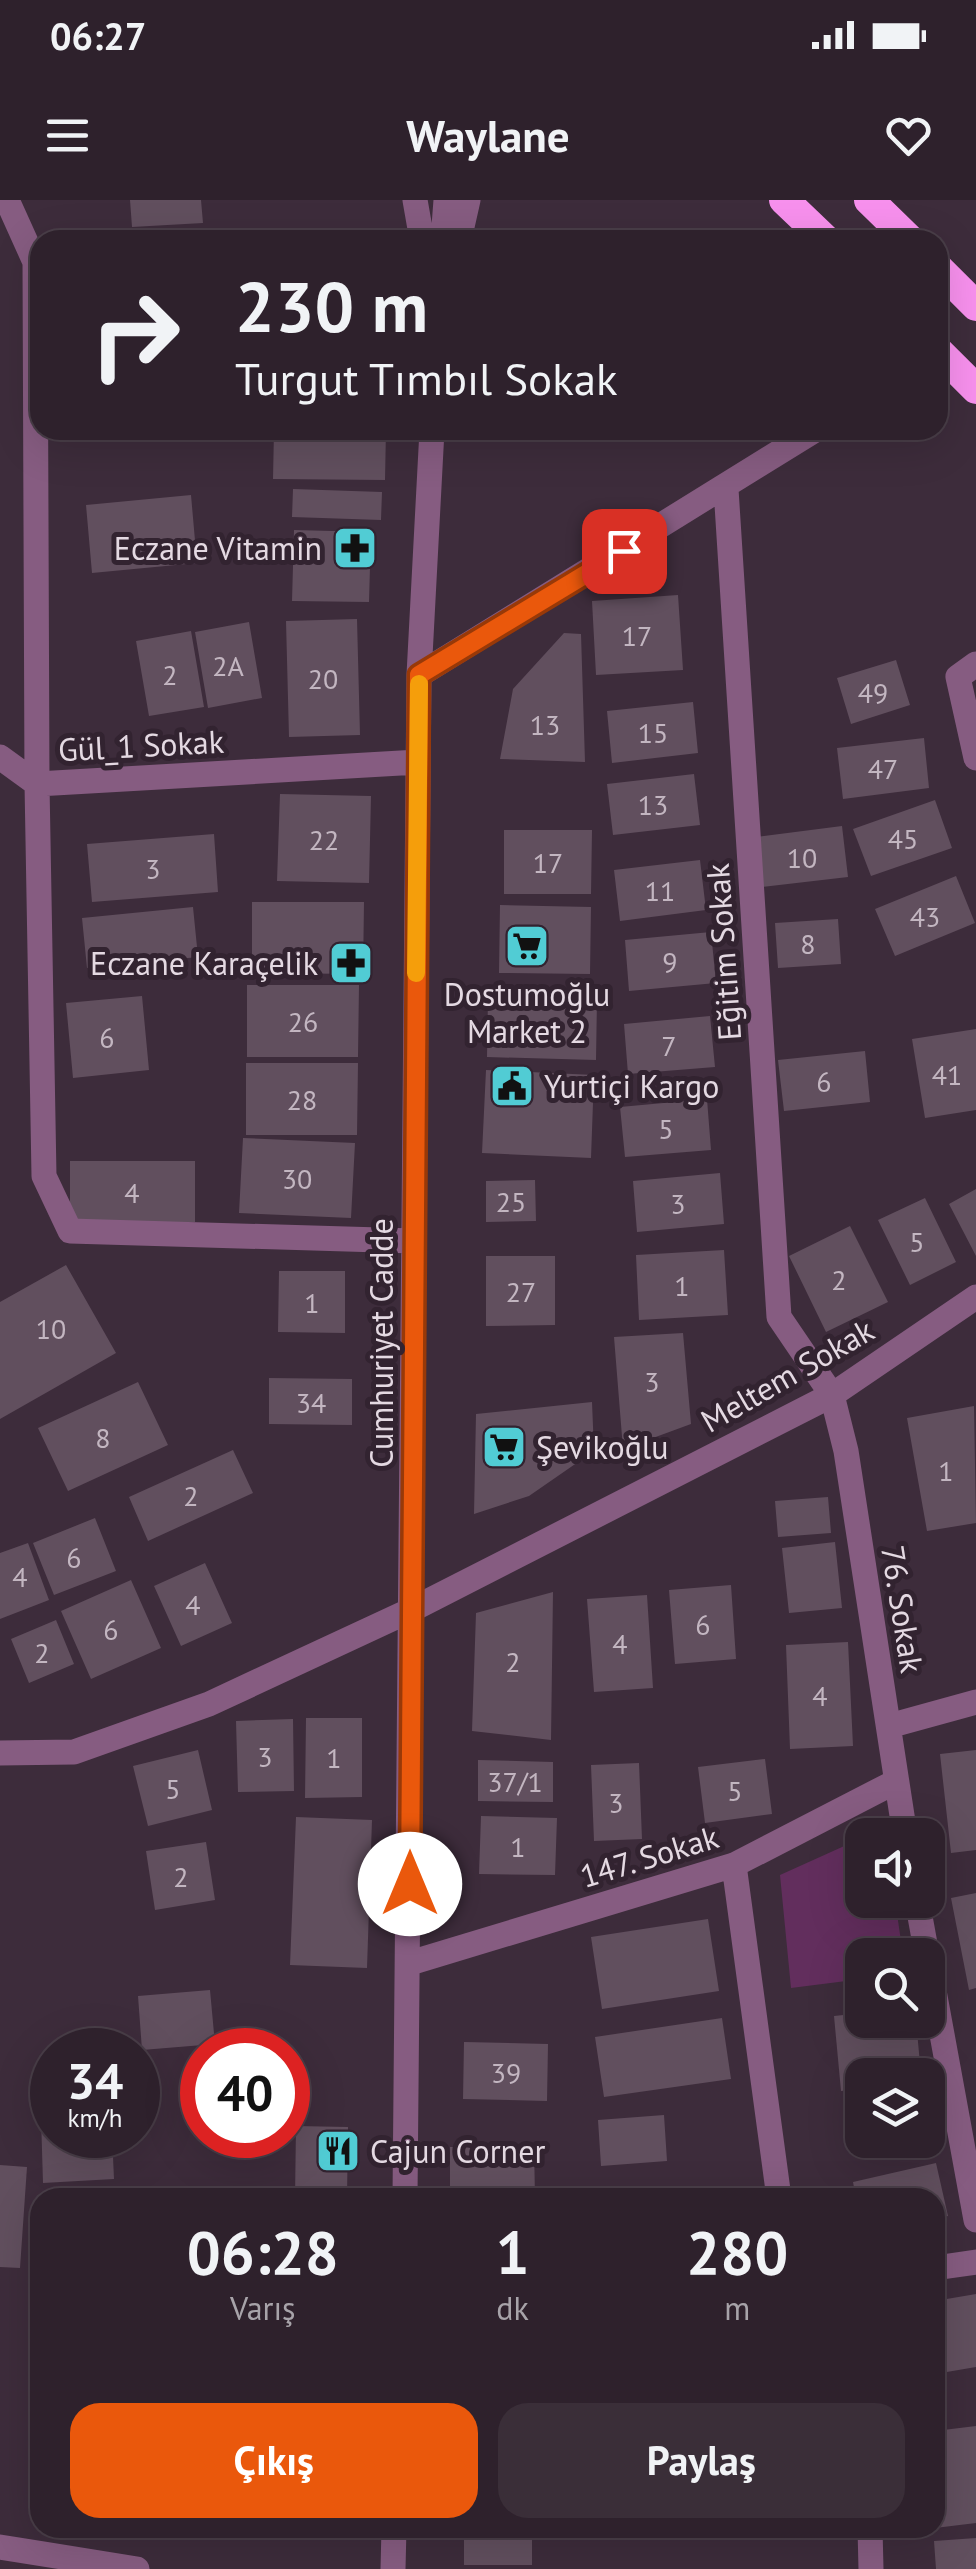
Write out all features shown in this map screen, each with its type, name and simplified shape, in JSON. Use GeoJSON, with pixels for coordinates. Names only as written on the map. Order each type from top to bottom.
{"type":"FeatureCollection","features":[{"type":"Feature","properties":{"kind":"highway"},"geometry":{"type":"LineString","coordinates":[[784,200],[816,230]]}},
{"type":"Feature","properties":{"kind":"highway"},"geometry":{"type":"LineString","coordinates":[[869,200],[900,230]]}},
{"type":"Feature","properties":{"kind":"highway"},"geometry":{"type":"LineString","coordinates":[[948,278],[976,306]]}},
{"type":"Feature","properties":{"kind":"highway"},"geometry":{"type":"LineString","coordinates":[[948,361],[976,390]]}},
{"type":"Feature","properties":{"kind":"street","name":"Gül_1 Sokak"},"geometry":{"type":"LineString","coordinates":[[8,200],[30,251]]}},
{"type":"Feature","properties":{"kind":"street"},"geometry":{"type":"LineString","coordinates":[[415,200],[420,230]]}},
{"type":"Feature","properties":{"kind":"street"},"geometry":{"type":"LineString","coordinates":[[444,230],[446,200]]}},
{"type":"Feature","properties":{"kind":"street"},"geometry":{"type":"LineString","coordinates":[[460,230],[468,200]]}},
{"type":"Feature","properties":{"kind":"street","name":"Gül_1 Sokak"},"geometry":{"type":"LineString","coordinates":[[36,440],[38,784],[418,762]]}},
{"type":"Feature","properties":{"kind":"street","name":"Cumhuriyet Cadde"},"geometry":{"type":"LineString","coordinates":[[405,2188],[419,675],[431,440]]}},
{"type":"Feature","properties":{"kind":"street"},"geometry":{"type":"LineString","coordinates":[[419,675],[800,440]]}},
{"type":"Feature","properties":{"kind":"street","name":"Eğitim Sokak"},"geometry":{"type":"LineString","coordinates":[[726,489],[779,1317],[832,1395]]}},
{"type":"Feature","properties":{"kind":"street"},"geometry":{"type":"LineString","coordinates":[[976,664],[958,677],[976,758]]}},
{"type":"Feature","properties":{"kind":"street"},"geometry":{"type":"LineString","coordinates":[[0,756],[38,784],[44,1176],[70,1231],[414,1241]]}},
{"type":"Feature","properties":{"kind":"street","name":"Meltem Sokak"},"geometry":{"type":"LineString","coordinates":[[0,1754],[74,1752],[209,1704],[412,1610],[832,1395],[976,1296]]}},
{"type":"Feature","properties":{"kind":"street","name":"76. Sokak"},"geometry":{"type":"LineString","coordinates":[[832,1395],[846,1451],[902,1818]]}},
{"type":"Feature","properties":{"kind":"street"},"geometry":{"type":"LineString","coordinates":[[888,1726],[976,1702]]}},
{"type":"Feature","properties":{"kind":"street","name":"147. Sokak"},"geometry":{"type":"LineString","coordinates":[[410,1963],[734,1865],[895,1782]]}},
{"type":"Feature","properties":{"kind":"street"},"geometry":{"type":"LineString","coordinates":[[734,1865],[777,2188]]}},
{"type":"Feature","properties":{"kind":"street"},"geometry":{"type":"LineString","coordinates":[[942,2038],[976,2220]]}},
{"type":"Feature","properties":{"kind":"street"},"geometry":{"type":"LineString","coordinates":[[945,2267],[976,2262]]}},
{"type":"Feature","properties":{"kind":"street"},"geometry":{"type":"LineString","coordinates":[[392,2569],[394,2538]]}},
{"type":"Feature","properties":{"kind":"street"},"geometry":{"type":"LineString","coordinates":[[870,2538],[871,2569]]}},
{"type":"Feature","properties":{"kind":"street"},"geometry":{"type":"LineString","coordinates":[[0,2547],[137,2569]]}},
{"type":"Feature","properties":{"kind":"shaded area"},"geometry":{"type":"Polygon","coordinates":[[[845,1846],[845,1918],[898,1918],[901,1938],[845,1938],[845,1981],[791,1988],[780,1875],[845,1846]]]}},
{"type":"Feature","properties":{"kind":"building"},"geometry":{"type":"Polygon","coordinates":[[[130,200],[201,200],[203,223],[132,227],[130,200]]]}},
{"type":"Feature","properties":{"kind":"building"},"geometry":{"type":"Polygon","coordinates":[[[274,440],[386,440],[385,480],[273,479],[274,440]]]}},
{"type":"Feature","properties":{"kind":"building"},"geometry":{"type":"Polygon","coordinates":[[[293,489],[382,492],[381,520],[292,517],[293,489]]]}},
{"type":"Feature","properties":{"kind":"building"},"geometry":{"type":"Polygon","coordinates":[[[191,495],[197,563],[92,573],[86,505],[191,495]]]}},
{"type":"Feature","properties":{"kind":"building"},"geometry":{"type":"Polygon","coordinates":[[[294,530],[371,532],[369,602],[292,601],[294,530]]]}},
{"type":"Feature","properties":{"kind":"building"},"geometry":{"type":"Polygon","coordinates":[[[678,595],[683,670],[596,675],[592,601],[678,595]]]}},
{"type":"Feature","properties":{"kind":"building"},"geometry":{"type":"Polygon","coordinates":[[[357,619],[360,735],[289,737],[286,621],[357,619]]]}},
{"type":"Feature","properties":{"kind":"building"},"geometry":{"type":"Polygon","coordinates":[[[249,622],[262,698],[208,708],[195,632],[249,622]]]}},
{"type":"Feature","properties":{"kind":"building"},"geometry":{"type":"Polygon","coordinates":[[[191,631],[204,707],[149,716],[136,641],[191,631]]]}},
{"type":"Feature","properties":{"kind":"building"},"geometry":{"type":"Polygon","coordinates":[[[564,633],[581,634],[585,762],[500,759],[513,689],[564,633]]]}},
{"type":"Feature","properties":{"kind":"building"},"geometry":{"type":"Polygon","coordinates":[[[896,660],[910,705],[851,724],[837,678],[896,660]]]}},
{"type":"Feature","properties":{"kind":"building"},"geometry":{"type":"Polygon","coordinates":[[[693,702],[698,753],[612,763],[607,711],[693,702]]]}},
{"type":"Feature","properties":{"kind":"building"},"geometry":{"type":"Polygon","coordinates":[[[924,738],[929,788],[843,799],[837,748],[924,738]]]}},
{"type":"Feature","properties":{"kind":"building"},"geometry":{"type":"Polygon","coordinates":[[[694,774],[700,825],[613,835],[607,784],[694,774]]]}},
{"type":"Feature","properties":{"kind":"building"},"geometry":{"type":"Polygon","coordinates":[[[280,794],[371,796],[369,883],[277,881],[280,794]]]}},
{"type":"Feature","properties":{"kind":"building"},"geometry":{"type":"Polygon","coordinates":[[[935,800],[952,848],[871,876],[853,829],[935,800]]]}},
{"type":"Feature","properties":{"kind":"building"},"geometry":{"type":"Polygon","coordinates":[[[842,826],[848,877],[761,887],[756,837],[842,826]]]}},
{"type":"Feature","properties":{"kind":"building"},"geometry":{"type":"Polygon","coordinates":[[[504,830],[592,830],[591,894],[504,894],[504,830]]]}},
{"type":"Feature","properties":{"kind":"building"},"geometry":{"type":"Polygon","coordinates":[[[214,834],[218,892],[92,902],[87,844],[214,834]]]}},
{"type":"Feature","properties":{"kind":"building"},"geometry":{"type":"Polygon","coordinates":[[[700,860],[706,910],[620,921],[614,870],[700,860]]]}},
{"type":"Feature","properties":{"kind":"building"},"geometry":{"type":"Polygon","coordinates":[[[956,876],[975,923],[895,956],[875,909],[956,876]]]}},
{"type":"Feature","properties":{"kind":"building"},"geometry":{"type":"Polygon","coordinates":[[[252,902],[364,902],[363,974],[252,973],[252,902]]]}},
{"type":"Feature","properties":{"kind":"building"},"geometry":{"type":"Polygon","coordinates":[[[500,905],[591,907],[590,974],[499,973],[500,905]]]}},
{"type":"Feature","properties":{"kind":"building"},"geometry":{"type":"Polygon","coordinates":[[[193,907],[198,957],[87,968],[82,918],[193,907]]]}},
{"type":"Feature","properties":{"kind":"building"},"geometry":{"type":"Polygon","coordinates":[[[838,919],[841,964],[778,968],[775,923],[838,919]]]}},
{"type":"Feature","properties":{"kind":"building"},"geometry":{"type":"Polygon","coordinates":[[[711,932],[716,983],[629,991],[625,940],[711,932]]]}},
{"type":"Feature","properties":{"kind":"building"},"geometry":{"type":"Polygon","coordinates":[[[247,985],[359,985],[358,1057],[247,1057],[247,985]]]}},
{"type":"Feature","properties":{"kind":"building"},"geometry":{"type":"Polygon","coordinates":[[[142,996],[149,1070],[73,1078],[66,1003],[142,996]]]}},
{"type":"Feature","properties":{"kind":"building"},"geometry":{"type":"Polygon","coordinates":[[[488,997],[597,999],[596,1060],[487,1057],[488,997]]]}},
{"type":"Feature","properties":{"kind":"building"},"geometry":{"type":"Polygon","coordinates":[[[710,1016],[715,1067],[628,1074],[624,1024],[710,1016]]]}},
{"type":"Feature","properties":{"kind":"building"},"geometry":{"type":"Polygon","coordinates":[[[976,1029],[976,1110],[925,1118],[912,1039],[976,1029]]]}},
{"type":"Feature","properties":{"kind":"building"},"geometry":{"type":"Polygon","coordinates":[[[865,1051],[870,1102],[784,1111],[778,1060],[865,1051]]]}},
{"type":"Feature","properties":{"kind":"building"},"geometry":{"type":"Polygon","coordinates":[[[246,1063],[358,1063],[357,1135],[246,1135],[246,1063]]]}},
{"type":"Feature","properties":{"kind":"building"},"geometry":{"type":"Polygon","coordinates":[[[486,1070],[594,1075],[591,1158],[482,1153],[486,1070]]]}},
{"type":"Feature","properties":{"kind":"building"},"geometry":{"type":"Polygon","coordinates":[[[707,1099],[711,1150],[625,1157],[620,1107],[707,1099]]]}},
{"type":"Feature","properties":{"kind":"building"},"geometry":{"type":"Polygon","coordinates":[[[243,1138],[355,1143],[351,1218],[239,1213],[243,1138]]]}},
{"type":"Feature","properties":{"kind":"building"},"geometry":{"type":"Polygon","coordinates":[[[70,1161],[195,1161],[195,1222],[70,1222],[70,1161]]]}},
{"type":"Feature","properties":{"kind":"building"},"geometry":{"type":"Polygon","coordinates":[[[720,1173],[724,1224],[637,1232],[633,1181],[720,1173]]]}},
{"type":"Feature","properties":{"kind":"building"},"geometry":{"type":"Polygon","coordinates":[[[535,1180],[536,1221],[486,1222],[486,1181],[535,1180]]]}},
{"type":"Feature","properties":{"kind":"building"},"geometry":{"type":"Polygon","coordinates":[[[976,1189],[976,1256],[949,1204],[976,1189]]]}},
{"type":"Feature","properties":{"kind":"building"},"geometry":{"type":"Polygon","coordinates":[[[925,1198],[956,1262],[910,1285],[878,1220],[925,1198]]]}},
{"type":"Feature","properties":{"kind":"building"},"geometry":{"type":"Polygon","coordinates":[[[850,1226],[888,1302],[826,1332],[789,1256],[850,1226]]]}},
{"type":"Feature","properties":{"kind":"building"},"geometry":{"type":"Polygon","coordinates":[[[724,1250],[728,1315],[639,1320],[636,1255],[724,1250]]]}},
{"type":"Feature","properties":{"kind":"building"},"geometry":{"type":"Polygon","coordinates":[[[486,1256],[555,1256],[555,1325],[486,1326],[486,1256]]]}},
{"type":"Feature","properties":{"kind":"building"},"geometry":{"type":"Polygon","coordinates":[[[66,1265],[116,1353],[0,1419],[0,1302],[66,1265]]]}},
{"type":"Feature","properties":{"kind":"building"},"geometry":{"type":"Polygon","coordinates":[[[279,1271],[345,1271],[345,1333],[278,1332],[279,1271]]]}},
{"type":"Feature","properties":{"kind":"building"},"geometry":{"type":"Polygon","coordinates":[[[683,1333],[691,1424],[623,1449],[614,1337],[683,1333]]]}},
{"type":"Feature","properties":{"kind":"building"},"geometry":{"type":"Polygon","coordinates":[[[269,1378],[352,1379],[352,1425],[269,1424],[269,1378]]]}},
{"type":"Feature","properties":{"kind":"building"},"geometry":{"type":"Polygon","coordinates":[[[138,1382],[168,1445],[68,1491],[38,1428],[138,1382]]]}},
{"type":"Feature","properties":{"kind":"building"},"geometry":{"type":"Polygon","coordinates":[[[592,1402],[594,1451],[529,1496],[474,1514],[476,1414],[592,1402]]]}},
{"type":"Feature","properties":{"kind":"building"},"geometry":{"type":"Polygon","coordinates":[[[974,1406],[976,1523],[927,1531],[907,1418],[974,1406]]]}},
{"type":"Feature","properties":{"kind":"building"},"geometry":{"type":"Polygon","coordinates":[[[233,1450],[253,1493],[148,1541],[129,1497],[233,1450]]]}},
{"type":"Feature","properties":{"kind":"building"},"geometry":{"type":"Polygon","coordinates":[[[828,1497],[831,1533],[778,1537],[775,1501],[828,1497]]]}},
{"type":"Feature","properties":{"kind":"building"},"geometry":{"type":"Polygon","coordinates":[[[95,1518],[116,1571],[54,1595],[33,1543],[95,1518]]]}},
{"type":"Feature","properties":{"kind":"building"},"geometry":{"type":"Polygon","coordinates":[[[835,1542],[842,1608],[789,1613],[782,1548],[835,1542]]]}},
{"type":"Feature","properties":{"kind":"building"},"geometry":{"type":"Polygon","coordinates":[[[28,1543],[49,1600],[0,1619],[0,1553],[28,1543]]]}},
{"type":"Feature","properties":{"kind":"building"},"geometry":{"type":"Polygon","coordinates":[[[205,1563],[232,1623],[181,1646],[154,1586],[205,1563]]]}},
{"type":"Feature","properties":{"kind":"building"},"geometry":{"type":"Polygon","coordinates":[[[131,1580],[161,1648],[91,1679],[61,1611],[131,1580]]]}},
{"type":"Feature","properties":{"kind":"building"},"geometry":{"type":"Polygon","coordinates":[[[731,1585],[736,1659],[675,1664],[669,1590],[731,1585]]]}},
{"type":"Feature","properties":{"kind":"building"},"geometry":{"type":"Polygon","coordinates":[[[553,1592],[551,1740],[472,1731],[476,1613],[553,1592]]]}},
{"type":"Feature","properties":{"kind":"building"},"geometry":{"type":"Polygon","coordinates":[[[647,1595],[653,1688],[594,1692],[587,1599],[647,1595]]]}},
{"type":"Feature","properties":{"kind":"building"},"geometry":{"type":"Polygon","coordinates":[[[56,1620],[74,1664],[29,1683],[11,1639],[56,1620]]]}},
{"type":"Feature","properties":{"kind":"building"},"geometry":{"type":"Polygon","coordinates":[[[848,1642],[853,1746],[790,1749],[786,1645],[848,1642]]]}},
{"type":"Feature","properties":{"kind":"building"},"geometry":{"type":"Polygon","coordinates":[[[306,1718],[362,1718],[362,1797],[305,1798],[306,1718]]]}},
{"type":"Feature","properties":{"kind":"building"},"geometry":{"type":"Polygon","coordinates":[[[293,1719],[294,1791],[238,1792],[236,1721],[293,1719]]]}},
{"type":"Feature","properties":{"kind":"building"},"geometry":{"type":"Polygon","coordinates":[[[198,1750],[212,1810],[148,1826],[133,1766],[198,1750]]]}},
{"type":"Feature","properties":{"kind":"building"},"geometry":{"type":"Polygon","coordinates":[[[976,1750],[976,1850],[951,1853],[940,1754],[976,1750]]]}},
{"type":"Feature","properties":{"kind":"building"},"geometry":{"type":"Polygon","coordinates":[[[765,1759],[772,1814],[705,1823],[698,1767],[765,1759]]]}},
{"type":"Feature","properties":{"kind":"building"},"geometry":{"type":"Polygon","coordinates":[[[478,1760],[553,1762],[553,1802],[478,1801],[478,1760]]]}},
{"type":"Feature","properties":{"kind":"building"},"geometry":{"type":"Polygon","coordinates":[[[639,1763],[642,1839],[594,1841],[591,1765],[639,1763]]]}},
{"type":"Feature","properties":{"kind":"building"},"geometry":{"type":"Polygon","coordinates":[[[481,1816],[557,1818],[555,1875],[479,1874],[481,1816]]]}},
{"type":"Feature","properties":{"kind":"building"},"geometry":{"type":"Polygon","coordinates":[[[296,1817],[372,1820],[367,1968],[290,1965],[296,1817]]]}},
{"type":"Feature","properties":{"kind":"building"},"geometry":{"type":"Polygon","coordinates":[[[206,1842],[215,1900],[155,1910],[146,1851],[206,1842]]]}},
{"type":"Feature","properties":{"kind":"building"},"geometry":{"type":"Polygon","coordinates":[[[976,1893],[976,1988],[969,1990],[951,1898],[976,1893]]]}},
{"type":"Feature","properties":{"kind":"building"},"geometry":{"type":"Polygon","coordinates":[[[708,1919],[719,1991],[602,2009],[591,1937],[708,1919]]]}},
{"type":"Feature","properties":{"kind":"building"},"geometry":{"type":"Polygon","coordinates":[[[210,1990],[214,2028],[180,2028],[180,2047],[160,2049],[160,2028],[140,2028],[138,1996],[210,1990]]]}},
{"type":"Feature","properties":{"kind":"building"},"geometry":{"type":"Polygon","coordinates":[[[845,2015],[845,2038],[918,2038],[919,2058],[845,2058],[845,2091],[841,2091],[834,2016],[845,2015]]]}},
{"type":"Feature","properties":{"kind":"building"},"geometry":{"type":"Polygon","coordinates":[[[722,2018],[731,2079],[604,2097],[595,2037],[722,2018]]]}},
{"type":"Feature","properties":{"kind":"building"},"geometry":{"type":"Polygon","coordinates":[[[464,2042],[548,2044],[547,2101],[463,2099],[464,2042]]]}},
{"type":"Feature","properties":{"kind":"building"},"geometry":{"type":"Polygon","coordinates":[[[664,2115],[667,2161],[601,2166],[598,2120],[664,2115]]]}},
{"type":"Feature","properties":{"kind":"building"},"geometry":{"type":"Polygon","coordinates":[[[310,2126],[348,2127],[347,2188],[295,2188],[296,2158],[310,2158],[310,2126]]]}},
{"type":"Feature","properties":{"kind":"building"},"geometry":{"type":"Polygon","coordinates":[[[534,2146],[535,2188],[450,2188],[450,2147],[534,2146]]]}},
{"type":"Feature","properties":{"kind":"building"},"geometry":{"type":"Polygon","coordinates":[[[42,2158],[113,2158],[114,2179],[43,2183],[42,2158]]]}},
{"type":"Feature","properties":{"kind":"building"},"geometry":{"type":"Polygon","coordinates":[[[936,2163],[942,2188],[854,2188],[853,2182],[936,2163]]]}},
{"type":"Feature","properties":{"kind":"building"},"geometry":{"type":"Polygon","coordinates":[[[0,2165],[27,2167],[20,2268],[0,2267],[0,2165]]]}},
{"type":"Feature","properties":{"kind":"building"},"geometry":{"type":"Polygon","coordinates":[[[976,2294],[976,2367],[945,2372],[945,2299],[976,2294]]]}},
{"type":"Feature","properties":{"kind":"building"},"geometry":{"type":"Polygon","coordinates":[[[976,2426],[976,2523],[945,2527],[945,2430],[976,2426]]]}},
{"type":"Feature","properties":{"kind":"building"},"geometry":{"type":"Polygon","coordinates":[[[464,2538],[532,2538],[532,2565],[464,2565],[464,2538]]]}},
{"type":"Feature","properties":{"kind":"building"},"geometry":{"type":"Polygon","coordinates":[[[976,2538],[976,2569],[936,2569],[934,2541],[976,2538]]]}},
{"type":"Feature","properties":{"kind":"slow traffic"},"geometry":{"type":"LineString","coordinates":[[416,973],[419,684]]}},
{"type":"Feature","properties":{"kind":"place","name":"Eczane Vitamin"},"geometry":{"type":"Point","coordinates":[355,548]}},
{"type":"Feature","properties":{"kind":"place","name":"Dostumoğlu Market 2"},"geometry":{"type":"Point","coordinates":[527,946]}},
{"type":"Feature","properties":{"kind":"place","name":"Eczane Karaçelik"},"geometry":{"type":"Point","coordinates":[351,963]}},
{"type":"Feature","properties":{"kind":"place","name":"Yurtiçi Kargo"},"geometry":{"type":"Point","coordinates":[512,1086]}},
{"type":"Feature","properties":{"kind":"place","name":"Şevikoğlu"},"geometry":{"type":"Point","coordinates":[504,1447]}},
{"type":"Feature","properties":{"kind":"place","name":"Cajun Corner"},"geometry":{"type":"Point","coordinates":[338,2151]}},
{"type":"Feature","properties":{"kind":"route"},"geometry":{"type":"LineString","coordinates":[[410,1884],[419,675],[624,551]]}}]}
